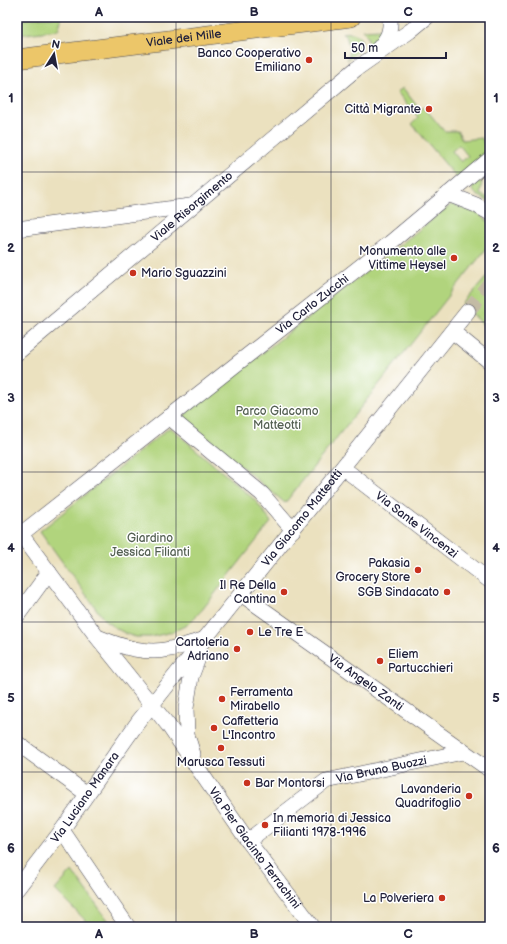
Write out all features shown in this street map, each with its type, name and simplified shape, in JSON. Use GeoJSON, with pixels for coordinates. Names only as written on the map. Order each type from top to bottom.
{"type":"FeatureCollection","features":[{"type":"Feature","properties":{"kind":"main road","name":"Viale dei Mille"},"geometry":{"type":"LineString","coordinates":[[17,59],[298,20],[351,17]]}},
{"type":"Feature","properties":{"kind":"street","name":"Viale Risorgimento"},"geometry":{"type":"LineString","coordinates":[[366,61],[387,39],[391,28],[390,17]]}},
{"type":"Feature","properties":{"kind":"street","name":"Viale Risorgimento"},"geometry":{"type":"LineString","coordinates":[[17,353],[366,61],[410,31],[427,17]]}},
{"type":"Feature","properties":{"kind":"street","name":"Via Carlo Zucchi"},"geometry":{"type":"LineString","coordinates":[[19,531],[169,417],[390,243],[490,159]]}},
{"type":"Feature","properties":{"kind":"street"},"geometry":{"type":"LineString","coordinates":[[448,194],[476,205],[490,213]]}},
{"type":"Feature","properties":{"kind":"street"},"geometry":{"type":"LineString","coordinates":[[17,229],[193,206]]}},
{"type":"Feature","properties":{"kind":"street","name":"Via Giacomo Matteotti"},"geometry":{"type":"LineString","coordinates":[[152,705],[468,311]]}},
{"type":"Feature","properties":{"kind":"street"},"geometry":{"type":"LineString","coordinates":[[452,331],[490,362]]}},
{"type":"Feature","properties":{"kind":"street"},"geometry":{"type":"LineString","coordinates":[[169,417],[262,494],[293,530]]}},
{"type":"Feature","properties":{"kind":"street","name":"Via Sante Vincenzi"},"geometry":{"type":"LineString","coordinates":[[343,468],[490,581]]}},
{"type":"Feature","properties":{"kind":"street","name":"Via Pier Giacinto Terrachini"},"geometry":{"type":"LineString","coordinates":[[19,531],[97,637],[168,725],[248,841],[313,927]]}},
{"type":"Feature","properties":{"kind":"street"},"geometry":{"type":"LineString","coordinates":[[17,616],[49,572]]}},
{"type":"Feature","properties":{"kind":"street","name":"Via Angelo Zanti"},"geometry":{"type":"LineString","coordinates":[[241,594],[490,770]]}},
{"type":"Feature","properties":{"kind":"street"},"geometry":{"type":"LineString","coordinates":[[97,637],[118,646],[150,652],[169,650],[206,639]]}},
{"type":"Feature","properties":{"kind":"street","name":"Via Pier Giacinto Terrachini"},"geometry":{"type":"LineString","coordinates":[[198,768],[187,735],[186,708],[191,677],[206,639]]}},
{"type":"Feature","properties":{"kind":"street","name":"Via Luciano Manara"},"geometry":{"type":"LineString","coordinates":[[17,889],[62,830],[138,722],[152,705]]}},
{"type":"Feature","properties":{"kind":"street"},"geometry":{"type":"LineString","coordinates":[[17,742],[87,794]]}},
{"type":"Feature","properties":{"kind":"street","name":"Via Bruno Buozzi"},"geometry":{"type":"LineString","coordinates":[[248,841],[326,781],[463,752]]}},
{"type":"Feature","properties":{"kind":"street"},"geometry":{"type":"LineString","coordinates":[[62,830],[128,927]]}},
{"type":"Feature","properties":{"kind":"green space"},"geometry":{"type":"Polygon","coordinates":[[[43,17],[62,17],[58,30],[17,35],[17,20],[43,17]]]}},
{"type":"Feature","properties":{"kind":"green space"},"geometry":{"type":"Polygon","coordinates":[[[363,30],[382,30],[378,39],[369,47],[368,37],[363,30]]]}},
{"type":"Feature","properties":{"kind":"green space"},"geometry":{"type":"Polygon","coordinates":[[[342,33],[353,33],[362,41],[360,49],[347,60],[349,48],[346,35],[342,33]]]}},
{"type":"Feature","properties":{"kind":"green space"},"geometry":{"type":"Polygon","coordinates":[[[403,88],[420,110],[424,107],[444,131],[458,131],[462,140],[482,138],[487,153],[457,178],[412,124],[418,118],[397,92],[403,88]],[[459,145],[452,151],[461,162],[468,156],[459,145]]]}},
{"type":"Feature","properties":{"kind":"green space"},"geometry":{"type":"Polygon","coordinates":[[[476,181],[482,182],[480,194],[490,199],[490,202],[473,191],[472,184],[476,181]]]}},
{"type":"Feature","properties":{"kind":"green space","name":"Parco Giacomo Matteotti"},"geometry":{"type":"Polygon","coordinates":[[[452,204],[479,214],[490,223],[490,244],[285,503],[185,419],[185,414],[452,204]]]}},
{"type":"Feature","properties":{"kind":"green space"},"geometry":{"type":"Polygon","coordinates":[[[490,273],[490,332],[463,304],[490,273]]]}},
{"type":"Feature","properties":{"kind":"green space","name":"Giardino Jessica Filianti"},"geometry":{"type":"Polygon","coordinates":[[[169,428],[256,501],[271,522],[202,610],[187,625],[172,632],[151,637],[136,637],[117,629],[105,621],[40,531],[169,428]]]}},
{"type":"Feature","properties":{"kind":"green space"},"geometry":{"type":"Polygon","coordinates":[[[72,871],[113,927],[92,927],[55,890],[72,871]]]}},
{"type":"Feature","properties":{"kind":"tunnel"},"geometry":{"type":"LineString","coordinates":[[468,311],[490,283]]}},
{"type":"Feature","properties":{"kind":"place","name":"Banco Cooperativo Emiliano"},"geometry":{"type":"Point","coordinates":[309,60]}},
{"type":"Feature","properties":{"kind":"place","name":"Città Migrante"},"geometry":{"type":"Point","coordinates":[429,109]}},
{"type":"Feature","properties":{"kind":"place","name":"Monumento alle Vittime Heysel"},"geometry":{"type":"Point","coordinates":[454,258]}},
{"type":"Feature","properties":{"kind":"place","name":"Mario Sguazzini"},"geometry":{"type":"Point","coordinates":[133,273]}},
{"type":"Feature","properties":{"kind":"place","name":"Pakasia Grocery Store"},"geometry":{"type":"Point","coordinates":[418,570]}},
{"type":"Feature","properties":{"kind":"place","name":"Il Re Della Cantina"},"geometry":{"type":"Point","coordinates":[284,592]}},
{"type":"Feature","properties":{"kind":"place","name":"SGB Sindacato"},"geometry":{"type":"Point","coordinates":[447,592]}},
{"type":"Feature","properties":{"kind":"place","name":"Le Tre E"},"geometry":{"type":"Point","coordinates":[250,632]}},
{"type":"Feature","properties":{"kind":"place","name":"Cartoleria Adriano"},"geometry":{"type":"Point","coordinates":[237,649]}},
{"type":"Feature","properties":{"kind":"place","name":"Eliem Partucchieri"},"geometry":{"type":"Point","coordinates":[380,661]}},
{"type":"Feature","properties":{"kind":"place","name":"Ferramenta Mirabello"},"geometry":{"type":"Point","coordinates":[222,699]}},
{"type":"Feature","properties":{"kind":"place","name":"Caffetteria L'Incontro"},"geometry":{"type":"Point","coordinates":[214,728]}},
{"type":"Feature","properties":{"kind":"place","name":"Marusca Tessuti"},"geometry":{"type":"Point","coordinates":[221,748]}},
{"type":"Feature","properties":{"kind":"place","name":"Bar Montorsi"},"geometry":{"type":"Point","coordinates":[247,783]}},
{"type":"Feature","properties":{"kind":"place","name":"Lavanderia Quadrifoglio"},"geometry":{"type":"Point","coordinates":[469,796]}},
{"type":"Feature","properties":{"kind":"place","name":"In memoria di Jessica Filianti 1978-1996"},"geometry":{"type":"Point","coordinates":[265,825]}},
{"type":"Feature","properties":{"kind":"place","name":"La Polveriera"},"geometry":{"type":"Point","coordinates":[442,898]}}]}
